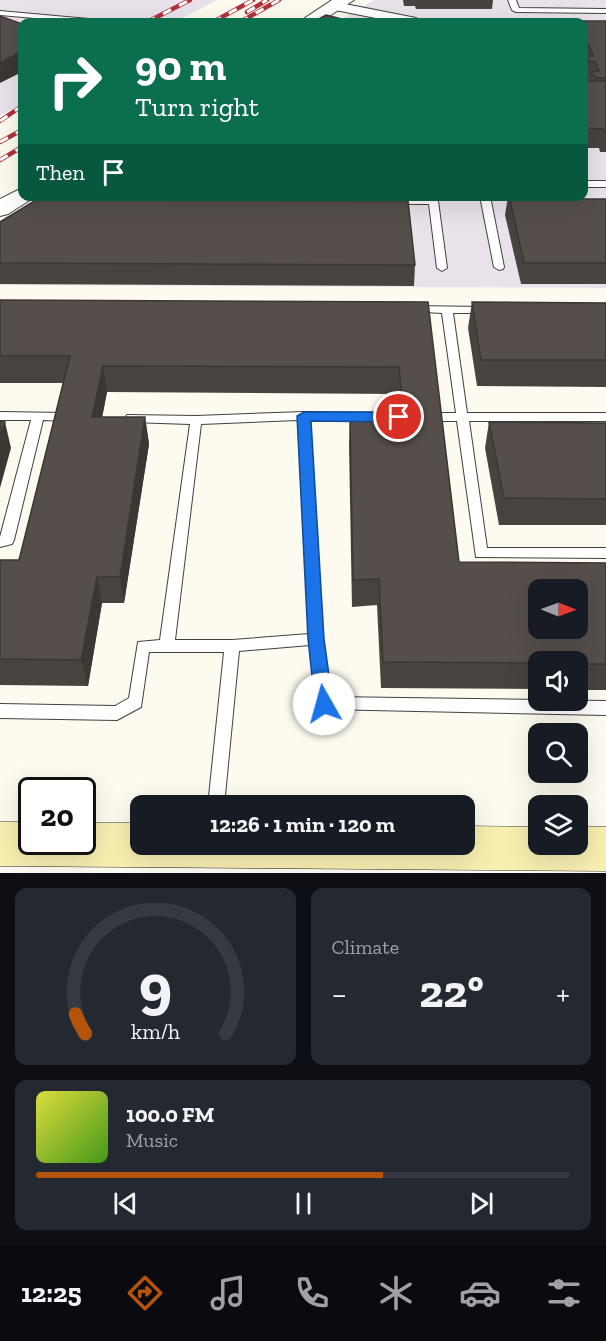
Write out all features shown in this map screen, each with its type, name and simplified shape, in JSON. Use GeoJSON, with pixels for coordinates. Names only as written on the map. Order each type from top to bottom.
{"type":"FeatureCollection","features":[{"type":"Feature","properties":{"kind":"main road"},"geometry":{"type":"LineString","coordinates":[[0,844],[130,837]]}},
{"type":"Feature","properties":{"kind":"main road"},"geometry":{"type":"LineString","coordinates":[[475,843],[606,849]]}},
{"type":"Feature","properties":{"kind":"street"},"geometry":{"type":"LineString","coordinates":[[315,18],[340,3],[387,18]]}},
{"type":"Feature","properties":{"kind":"street"},"geometry":{"type":"LineString","coordinates":[[588,23],[603,16]]}},
{"type":"Feature","properties":{"kind":"street"},"geometry":{"type":"LineString","coordinates":[[0,209],[18,198]]}},
{"type":"Feature","properties":{"kind":"lane"},"geometry":{"type":"LineString","coordinates":[[512,0],[517,13],[603,16]]}},
{"type":"Feature","properties":{"kind":"lane"},"geometry":{"type":"LineString","coordinates":[[0,13],[56,18]]}},
{"type":"Feature","properties":{"kind":"lane"},"geometry":{"type":"LineString","coordinates":[[588,184],[606,184]]}},
{"type":"Feature","properties":{"kind":"lane"},"geometry":{"type":"LineString","coordinates":[[433,201],[442,268]]}},
{"type":"Feature","properties":{"kind":"lane"},"geometry":{"type":"LineString","coordinates":[[486,201],[500,267]]}},
{"type":"Feature","properties":{"kind":"lane"},"geometry":{"type":"LineString","coordinates":[[399,309],[492,310]]}},
{"type":"Feature","properties":{"kind":"lane"},"geometry":{"type":"LineString","coordinates":[[447,309],[481,553],[606,553]]}},
{"type":"Feature","properties":{"kind":"lane"},"geometry":{"type":"LineString","coordinates":[[0,416],[66,417]]}},
{"type":"Feature","properties":{"kind":"lane"},"geometry":{"type":"LineString","coordinates":[[0,542],[7,540],[38,416]]}},
{"type":"Feature","properties":{"kind":"lane"},"geometry":{"type":"LineString","coordinates":[[114,418],[196,420],[304,416],[399,417]]}},
{"type":"Feature","properties":{"kind":"lane"},"geometry":{"type":"LineString","coordinates":[[304,416],[316,639],[324,704],[606,708]]}},
{"type":"Feature","properties":{"kind":"lane"},"geometry":{"type":"LineString","coordinates":[[436,417],[606,417]]}},
{"type":"Feature","properties":{"kind":"lane"},"geometry":{"type":"LineString","coordinates":[[167,644],[196,420]]}},
{"type":"Feature","properties":{"kind":"lane"},"geometry":{"type":"LineString","coordinates":[[0,711],[117,713],[136,702],[143,646],[232,645],[316,639]]}},
{"type":"Feature","properties":{"kind":"lane"},"geometry":{"type":"LineString","coordinates":[[218,795],[232,645]]}},
{"type":"Feature","properties":{"kind":"shaded area"},"geometry":{"type":"Polygon","coordinates":[[[0,0],[217,0],[183,18],[18,18],[18,106],[0,116],[0,0]]]}},
{"type":"Feature","properties":{"kind":"shaded area"},"geometry":{"type":"Polygon","coordinates":[[[374,0],[606,0],[606,288],[0,285],[0,231],[49,201],[588,201],[588,18],[344,18],[374,0]]]}},
{"type":"Feature","properties":{"kind":"building"},"geometry":{"type":"Polygon","coordinates":[[[326,15],[338,18],[320,18],[326,15]]]}},
{"type":"Feature","properties":{"kind":"building"},"geometry":{"type":"Polygon","coordinates":[[[0,16],[18,23],[18,53],[0,63],[0,16]]]}},
{"type":"Feature","properties":{"kind":"building"},"geometry":{"type":"Polygon","coordinates":[[[588,21],[606,21],[606,78],[597,78],[592,75],[591,72],[599,71],[595,62],[589,62],[588,56],[593,56],[588,43],[588,21]]]}},
{"type":"Feature","properties":{"kind":"building"},"geometry":{"type":"Polygon","coordinates":[[[588,81],[606,81],[606,132],[603,129],[588,128],[588,81]]]}},
{"type":"Feature","properties":{"kind":"building"},"geometry":{"type":"Polygon","coordinates":[[[606,199],[606,263],[524,263],[510,201],[606,199]]]}},
{"type":"Feature","properties":{"kind":"building"},"geometry":{"type":"Polygon","coordinates":[[[34,201],[408,201],[415,265],[0,263],[0,222],[34,201]]]}},
{"type":"Feature","properties":{"kind":"building"},"geometry":{"type":"Polygon","coordinates":[[[0,300],[428,302],[459,562],[606,563],[606,664],[588,664],[588,651],[528,651],[528,663],[383,662],[379,579],[353,580],[350,419],[404,419],[399,367],[103,366],[92,417],[145,417],[120,577],[97,577],[81,660],[0,659],[0,560],[19,560],[70,356],[0,356],[0,300]]]}},
{"type":"Feature","properties":{"kind":"building"},"geometry":{"type":"Polygon","coordinates":[[[472,302],[606,303],[606,360],[481,360],[472,302]]]}},
{"type":"Feature","properties":{"kind":"building"},"geometry":{"type":"Polygon","coordinates":[[[0,421],[5,422],[0,437],[0,421]]]}},
{"type":"Feature","properties":{"kind":"building"},"geometry":{"type":"Polygon","coordinates":[[[489,422],[606,423],[606,499],[504,498],[489,422]]]}},
{"type":"Feature","properties":{"kind":"railway"},"geometry":{"type":"LineString","coordinates":[[155,18],[190,0]]}},
{"type":"Feature","properties":{"kind":"railway"},"geometry":{"type":"LineString","coordinates":[[220,18],[253,0]]}},
{"type":"Feature","properties":{"kind":"railway"},"geometry":{"type":"LineString","coordinates":[[247,12],[267,0]]}},
{"type":"Feature","properties":{"kind":"railway"},"geometry":{"type":"LineString","coordinates":[[247,18],[279,0]]}},
{"type":"Feature","properties":{"kind":"railway"},"geometry":{"type":"LineString","coordinates":[[0,121],[18,109]]}},
{"type":"Feature","properties":{"kind":"railway"},"geometry":{"type":"LineString","coordinates":[[0,142],[18,132]]}},
{"type":"Feature","properties":{"kind":"railway"},"geometry":{"type":"LineString","coordinates":[[0,160],[18,149]]}},
{"type":"Feature","properties":{"kind":"route"},"geometry":{"type":"LineString","coordinates":[[324,704],[316,639],[304,416],[399,417]]}}]}
